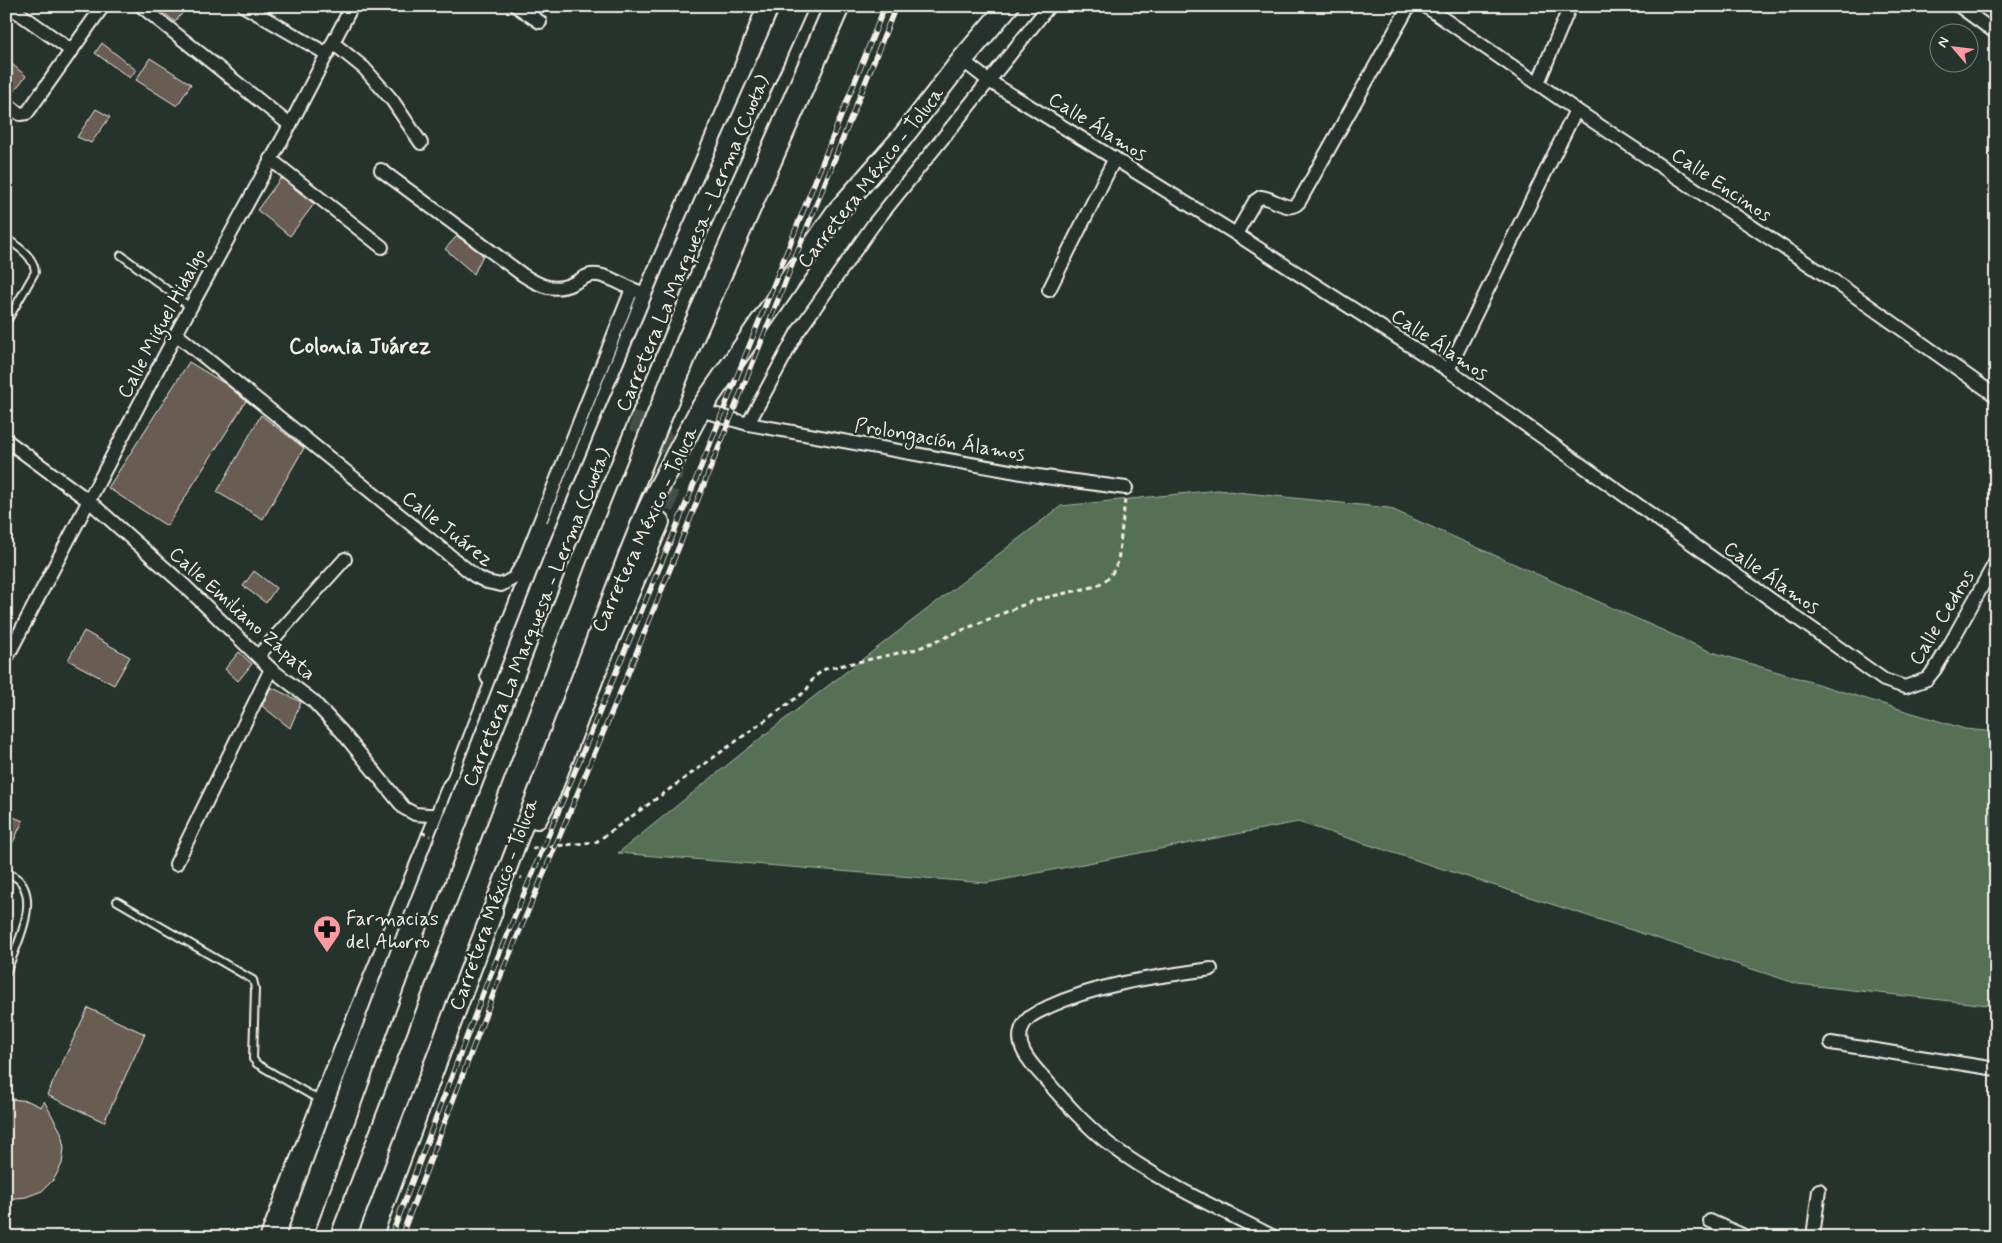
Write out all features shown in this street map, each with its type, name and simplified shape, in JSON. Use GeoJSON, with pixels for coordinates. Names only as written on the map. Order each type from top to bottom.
{"type":"FeatureCollection","features":[{"type":"Feature","properties":{"kind":"highway","name":"Carretera La Marquesa - Lerma (Cuota)"},"geometry":{"type":"LineString","coordinates":[[299,1237],[404,951],[556,560],[676,272],[795,6]]}},
{"type":"Feature","properties":{"kind":"highway","name":"Carretera La Marquesa - Lerma (Cuota)"},"geometry":{"type":"LineString","coordinates":[[343,1237],[607,546],[690,340],[837,6]]}},
{"type":"Feature","properties":{"kind":"highway"},"geometry":{"type":"LineString","coordinates":[[274,1237],[325,1103],[454,789]]}},
{"type":"Feature","properties":{"kind":"highway","name":"Carretera México - Toluca"},"geometry":{"type":"LineString","coordinates":[[369,1237],[490,911]]}},
{"type":"Feature","properties":{"kind":"main road"},"geometry":{"type":"LineString","coordinates":[[454,789],[640,292],[734,96],[768,6]]}},
{"type":"Feature","properties":{"kind":"main road","name":"Carretera México - Toluca"},"geometry":{"type":"LineString","coordinates":[[490,911],[610,591],[653,499],[700,410],[836,213],[901,140],[962,60],[1008,6]]}},
{"type":"Feature","properties":{"kind":"main road"},"geometry":{"type":"LineString","coordinates":[[454,789],[464,742],[570,478]]}},
{"type":"Feature","properties":{"kind":"main road"},"geometry":{"type":"LineString","coordinates":[[490,911],[550,792],[600,662],[659,522]]}},
{"type":"Feature","properties":{"kind":"street"},"geometry":{"type":"LineString","coordinates":[[9,6],[72,51]]}},
{"type":"Feature","properties":{"kind":"street"},"geometry":{"type":"LineString","coordinates":[[6,103],[20,114],[28,113],[103,6]]}},
{"type":"Feature","properties":{"kind":"street"},"geometry":{"type":"LineString","coordinates":[[141,6],[290,125]]}},
{"type":"Feature","properties":{"kind":"street"},"geometry":{"type":"LineString","coordinates":[[244,6],[330,48],[364,68],[388,95],[421,143]]}},
{"type":"Feature","properties":{"kind":"street","name":"Calle Miguel Hidalgo"},"geometry":{"type":"LineString","coordinates":[[6,659],[190,307],[290,125],[352,6]]}},
{"type":"Feature","properties":{"kind":"street"},"geometry":{"type":"LineString","coordinates":[[516,6],[540,22]]}},
{"type":"Feature","properties":{"kind":"street"},"geometry":{"type":"LineString","coordinates":[[748,424],[796,333],[873,225],[1049,6]]}},
{"type":"Feature","properties":{"kind":"street"},"geometry":{"type":"LineString","coordinates":[[1236,234],[1255,201],[1261,197],[1267,197],[1290,207],[1296,206],[1409,6]]}},
{"type":"Feature","properties":{"kind":"street","name":"Calle Encinos"},"geometry":{"type":"LineString","coordinates":[[1426,6],[1576,110],[1834,281],[1996,396]]}},
{"type":"Feature","properties":{"kind":"street"},"geometry":{"type":"LineString","coordinates":[[1538,83],[1570,6]]}},
{"type":"Feature","properties":{"kind":"street"},"geometry":{"type":"LineString","coordinates":[[1959,6],[1996,33]]}},
{"type":"Feature","properties":{"kind":"street","name":"Calle Álamos"},"geometry":{"type":"LineString","coordinates":[[962,60],[989,81],[1236,234],[1448,370],[1884,680]]}},
{"type":"Feature","properties":{"kind":"street"},"geometry":{"type":"LineString","coordinates":[[1448,370],[1576,110]]}},
{"type":"Feature","properties":{"kind":"street"},"geometry":{"type":"LineString","coordinates":[[1049,290],[1115,158]]}},
{"type":"Feature","properties":{"kind":"street"},"geometry":{"type":"LineString","coordinates":[[270,159],[382,247]]}},
{"type":"Feature","properties":{"kind":"street"},"geometry":{"type":"LineString","coordinates":[[381,170],[542,286],[559,289],[592,274],[600,275],[640,292]]}},
{"type":"Feature","properties":{"kind":"street","name":"Calle Juárez"},"geometry":{"type":"LineString","coordinates":[[176,334],[475,576],[487,582],[501,585],[514,578],[524,562],[640,292]]}},
{"type":"Feature","properties":{"kind":"street","name":"Prolongación Álamos"},"geometry":{"type":"LineString","coordinates":[[700,410],[748,424],[1038,476],[1126,488]]}},
{"type":"Feature","properties":{"kind":"street","name":"Calle Emiliano Zapata"},"geometry":{"type":"LineString","coordinates":[[7,442],[89,501],[185,586],[271,668],[313,701],[404,808],[415,814],[443,816]]}},
{"type":"Feature","properties":{"kind":"street"},"geometry":{"type":"LineString","coordinates":[[258,656],[345,559]]}},
{"type":"Feature","properties":{"kind":"street","name":"Calle Cedros"},"geometry":{"type":"LineString","coordinates":[[1884,680],[1904,687],[1927,679],[1949,646],[1996,561]]}},
{"type":"Feature","properties":{"kind":"street"},"geometry":{"type":"LineString","coordinates":[[176,864],[271,668]]}},
{"type":"Feature","properties":{"kind":"street"},"geometry":{"type":"LineString","coordinates":[[1210,969],[1139,979],[1103,987],[1063,1000],[1030,1016],[1025,1022],[1019,1041],[1035,1068],[1077,1116],[1108,1143],[1139,1166],[1167,1182],[1274,1237]]}},
{"type":"Feature","properties":{"kind":"street"},"geometry":{"type":"LineString","coordinates":[[1831,1042],[1996,1069]]}},
{"type":"Feature","properties":{"kind":"street"},"geometry":{"type":"LineString","coordinates":[[1813,1237],[1819,1190]]}},
{"type":"Feature","properties":{"kind":"street"},"geometry":{"type":"LineString","coordinates":[[1710,1220],[1747,1237]]}},
{"type":"Feature","properties":{"kind":"lane"},"geometry":{"type":"LineString","coordinates":[[6,238],[26,254],[32,262],[35,272],[6,323]]}},
{"type":"Feature","properties":{"kind":"lane"},"geometry":{"type":"LineString","coordinates":[[121,255],[190,307]]}},
{"type":"Feature","properties":{"kind":"lane"},"geometry":{"type":"LineString","coordinates":[[6,872],[19,880],[26,892],[28,903],[19,940],[6,973]]}},
{"type":"Feature","properties":{"kind":"lane"},"geometry":{"type":"LineString","coordinates":[[116,901],[253,980],[255,988],[253,1059],[258,1064],[325,1103]]}},
{"type":"Feature","properties":{"kind":"path"},"geometry":{"type":"LineString","coordinates":[[531,855],[534,848],[596,842],[806,691],[814,677],[825,669],[917,649],[1035,600],[1097,586],[1110,577],[1118,562],[1126,488]]}},
{"type":"Feature","properties":{"kind":"path"},"geometry":{"type":"LineString","coordinates":[[522,878],[525,870]]}},
{"type":"Feature","properties":{"kind":"green space"},"geometry":{"type":"Polygon","coordinates":[[[1218,490],[1389,508],[1709,651],[1965,729],[1996,732],[1996,1006],[1798,984],[1298,822],[986,883],[618,853],[772,729],[1061,506],[1218,490]]]}},
{"type":"Feature","properties":{"kind":"building"},"geometry":{"type":"Polygon","coordinates":[[[156,6],[188,6],[175,22],[156,6]]]}},
{"type":"Feature","properties":{"kind":"building"},"geometry":{"type":"Polygon","coordinates":[[[102,43],[136,70],[130,78],[95,53],[102,43]]]}},
{"type":"Feature","properties":{"kind":"building"},"geometry":{"type":"Polygon","coordinates":[[[150,58],[191,84],[177,106],[136,80],[150,58]]]}},
{"type":"Feature","properties":{"kind":"building"},"geometry":{"type":"Polygon","coordinates":[[[6,59],[26,76],[10,96],[6,95],[6,59]]]}},
{"type":"Feature","properties":{"kind":"building"},"geometry":{"type":"Polygon","coordinates":[[[96,109],[110,117],[91,143],[77,137],[96,109]]]}},
{"type":"Feature","properties":{"kind":"building"},"geometry":{"type":"Polygon","coordinates":[[[281,178],[314,204],[290,236],[257,210],[281,178]]]}},
{"type":"Feature","properties":{"kind":"building"},"geometry":{"type":"Polygon","coordinates":[[[457,236],[483,255],[474,274],[445,249],[457,236]]]}},
{"type":"Feature","properties":{"kind":"building"},"geometry":{"type":"Polygon","coordinates":[[[189,362],[227,385],[246,401],[167,526],[108,488],[189,362]]]}},
{"type":"Feature","properties":{"kind":"building"},"geometry":{"type":"Polygon","coordinates":[[[261,415],[304,448],[263,519],[217,492],[261,415]]]}},
{"type":"Feature","properties":{"kind":"building"},"geometry":{"type":"Polygon","coordinates":[[[254,571],[276,588],[266,603],[243,586],[254,571]]]}},
{"type":"Feature","properties":{"kind":"building"},"geometry":{"type":"Polygon","coordinates":[[[84,631],[130,657],[114,685],[68,660],[84,631]]]}},
{"type":"Feature","properties":{"kind":"building"},"geometry":{"type":"Polygon","coordinates":[[[239,652],[252,664],[238,681],[225,669],[239,652]]]}},
{"type":"Feature","properties":{"kind":"building"},"geometry":{"type":"Polygon","coordinates":[[[271,687],[301,702],[290,728],[262,706],[271,687]]]}},
{"type":"Feature","properties":{"kind":"building"},"geometry":{"type":"Polygon","coordinates":[[[6,814],[23,821],[6,857],[6,814]]]}},
{"type":"Feature","properties":{"kind":"building"},"geometry":{"type":"Polygon","coordinates":[[[88,1008],[145,1034],[104,1122],[47,1095],[88,1008]]]}},
{"type":"Feature","properties":{"kind":"building"},"geometry":{"type":"Polygon","coordinates":[[[6,1100],[28,1101],[41,1107],[44,1101],[61,1132],[64,1148],[62,1164],[54,1179],[42,1191],[26,1197],[6,1199],[6,1100]]]}},
{"type":"Feature","properties":{"kind":"tunnel"},"geometry":{"type":"LineString","coordinates":[[602,426],[615,421],[625,420],[634,422],[655,430],[666,444],[670,453],[672,473],[669,492],[659,522]]}},
{"type":"Feature","properties":{"kind":"railway"},"geometry":{"type":"LineString","coordinates":[[391,1237],[487,983],[690,494],[885,6]]}},
{"type":"Feature","properties":{"kind":"railway"},"geometry":{"type":"LineString","coordinates":[[401,1237],[496,987],[627,676],[896,6]]}},
{"type":"Feature","properties":{"kind":"place","name":"Farmacias del Ahorro"},"geometry":{"type":"Point","coordinates":[327,953]}},
{"type":"Feature","properties":{"kind":"district","name":"Colonia Juárez"},"geometry":{"type":"Point","coordinates":[360,345]}}]}
